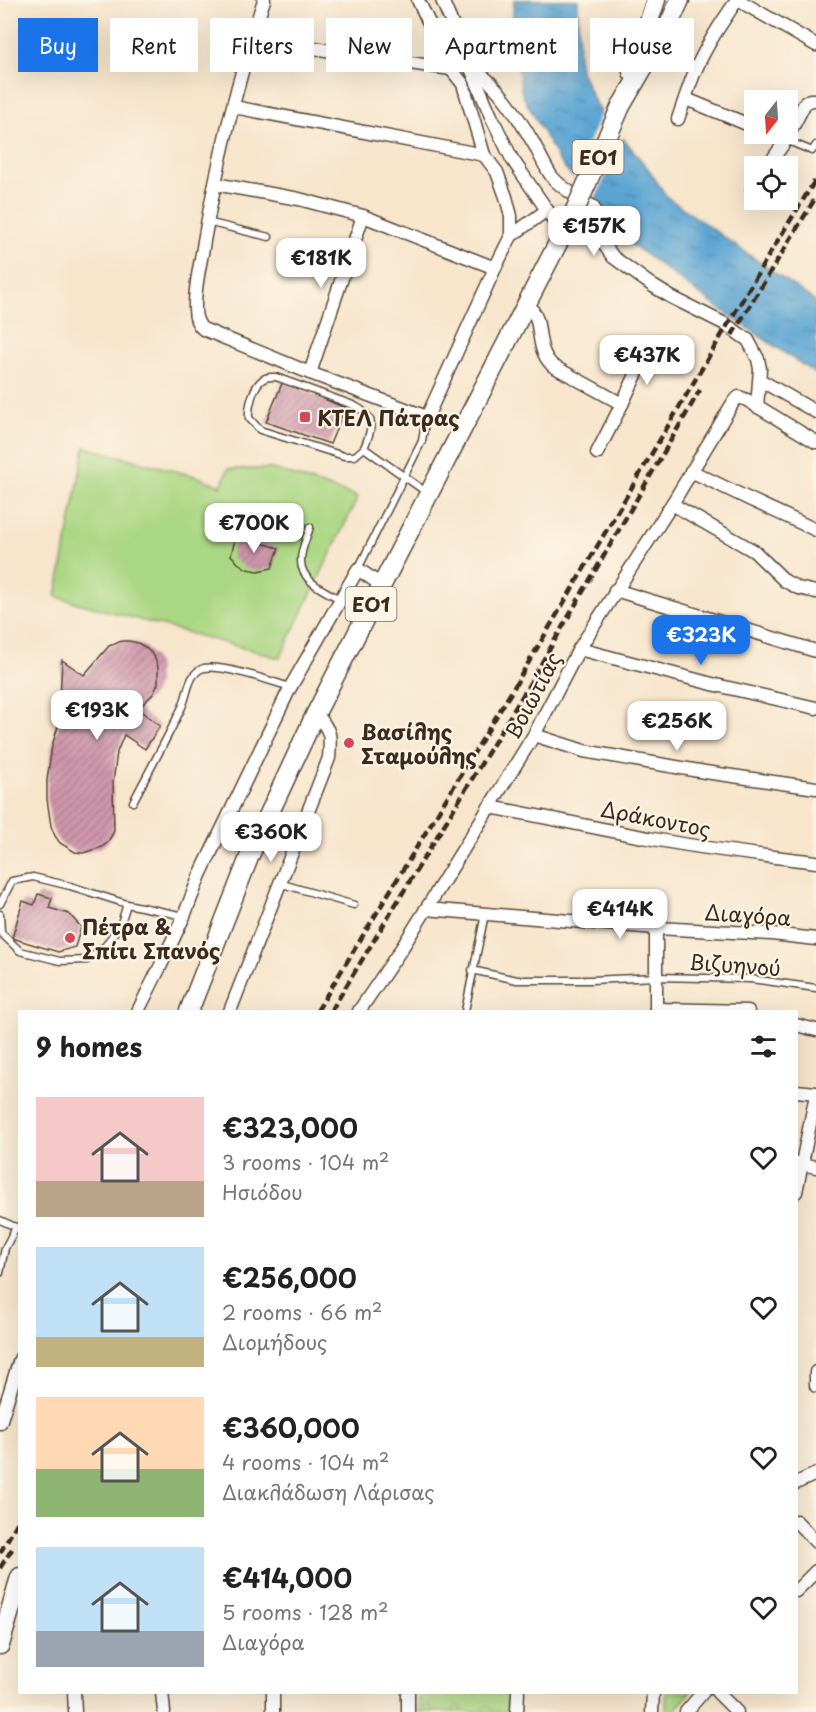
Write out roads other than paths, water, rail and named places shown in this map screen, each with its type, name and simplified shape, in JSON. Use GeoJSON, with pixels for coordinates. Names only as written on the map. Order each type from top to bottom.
{"type":"FeatureCollection","features":[{"type":"Feature","properties":{"kind":"main road","name":"ΕΟ1"},"geometry":{"type":"LineString","coordinates":[[189,1010],[250,855],[316,712],[576,208],[621,106],[656,0]]}},
{"type":"Feature","properties":{"kind":"main road","name":"ΕΟ1"},"geometry":{"type":"LineString","coordinates":[[621,106],[669,24],[680,0]]}},
{"type":"Feature","properties":{"kind":"main road"},"geometry":{"type":"LineString","coordinates":[[0,1645],[18,1584]]}},
{"type":"Feature","properties":{"kind":"street"},"geometry":{"type":"LineString","coordinates":[[258,18],[264,0]]}},
{"type":"Feature","properties":{"kind":"street"},"geometry":{"type":"LineString","coordinates":[[418,0],[427,18]]}},
{"type":"Feature","properties":{"kind":"street"},"geometry":{"type":"LineString","coordinates":[[442,0],[450,18]]}},
{"type":"Feature","properties":{"kind":"street"},"geometry":{"type":"LineString","coordinates":[[678,118],[706,50],[716,31],[738,0],[816,45]]}},
{"type":"Feature","properties":{"kind":"street"},"geometry":{"type":"LineString","coordinates":[[314,48],[424,65]]}},
{"type":"Feature","properties":{"kind":"street"},"geometry":{"type":"LineString","coordinates":[[243,72],[215,183],[196,293],[195,310],[199,326],[209,333],[426,417],[511,236],[547,210]]}},
{"type":"Feature","properties":{"kind":"street"},"geometry":{"type":"LineString","coordinates":[[453,72],[463,84],[484,155],[497,172],[503,187],[511,216],[511,236]]}},
{"type":"Feature","properties":{"kind":"street"},"geometry":{"type":"LineString","coordinates":[[473,72],[512,159],[563,234]]}},
{"type":"Feature","properties":{"kind":"street"},"geometry":{"type":"LineString","coordinates":[[479,72],[488,78],[506,100],[552,177],[562,187],[593,207],[603,243],[613,257],[653,286],[724,324],[748,340],[758,359],[760,380],[757,407],[816,442]]}},
{"type":"Feature","properties":{"kind":"street"},"geometry":{"type":"LineString","coordinates":[[686,99],[744,123]]}},
{"type":"Feature","properties":{"kind":"street"},"geometry":{"type":"LineString","coordinates":[[798,117],[805,103],[816,100]]}},
{"type":"Feature","properties":{"kind":"street"},"geometry":{"type":"LineString","coordinates":[[234,107],[484,155]]}},
{"type":"Feature","properties":{"kind":"street"},"geometry":{"type":"LineString","coordinates":[[215,183],[299,199],[363,216],[495,267]]}},
{"type":"Feature","properties":{"kind":"street"},"geometry":{"type":"LineString","coordinates":[[310,373],[363,216]]}},
{"type":"Feature","properties":{"kind":"street"},"geometry":{"type":"LineString","coordinates":[[528,303],[537,320],[542,350],[547,360],[553,366],[622,404]]}},
{"type":"Feature","properties":{"kind":"street"},"geometry":{"type":"LineString","coordinates":[[597,453],[645,356]]}},
{"type":"Feature","properties":{"kind":"street"},"geometry":{"type":"LineString","coordinates":[[760,380],[816,412]]}},
{"type":"Feature","properties":{"kind":"street","name":"Βοιωτίας"},"geometry":{"type":"LineString","coordinates":[[360,1010],[426,909],[534,735],[579,649],[672,504],[733,403],[740,398],[757,407]]}},
{"type":"Feature","properties":{"kind":"street"},"geometry":{"type":"LineString","coordinates":[[691,471],[816,530]]}},
{"type":"Feature","properties":{"kind":"street"},"geometry":{"type":"LineString","coordinates":[[672,504],[754,551],[785,581],[798,588],[816,592]]}},
{"type":"Feature","properties":{"kind":"street"},"geometry":{"type":"LineString","coordinates":[[139,1010],[184,916],[200,875],[290,688],[340,599],[358,569],[381,585]]}},
{"type":"Feature","properties":{"kind":"street"},"geometry":{"type":"LineString","coordinates":[[615,590],[816,651]]}},
{"type":"Feature","properties":{"kind":"street"},"geometry":{"type":"LineString","coordinates":[[579,649],[704,682],[816,708]]}},
{"type":"Feature","properties":{"kind":"street"},"geometry":{"type":"LineString","coordinates":[[230,1010],[329,758],[331,739],[328,728],[316,712]]}},
{"type":"Feature","properties":{"kind":"street"},"geometry":{"type":"LineString","coordinates":[[534,735],[584,751],[816,788]]}},
{"type":"Feature","properties":{"kind":"street","name":"Δράκοντος"},"geometry":{"type":"LineString","coordinates":[[489,807],[660,840],[816,862]]}},
{"type":"Feature","properties":{"kind":"street","name":"Διαγόρα"},"geometry":{"type":"LineString","coordinates":[[426,909],[816,939]]}},
{"type":"Feature","properties":{"kind":"street"},"geometry":{"type":"LineString","coordinates":[[656,928],[656,1010]]}},
{"type":"Feature","properties":{"kind":"street"},"geometry":{"type":"LineString","coordinates":[[798,1026],[816,1030]]}},
{"type":"Feature","properties":{"kind":"street"},"geometry":{"type":"LineString","coordinates":[[798,1091],[816,1094],[800,1163],[816,1167]]}},
{"type":"Feature","properties":{"kind":"street"},"geometry":{"type":"LineString","coordinates":[[0,1423],[18,1365]]}},
{"type":"Feature","properties":{"kind":"street"},"geometry":{"type":"LineString","coordinates":[[816,1372],[816,1386]]}},
{"type":"Feature","properties":{"kind":"street"},"geometry":{"type":"LineString","coordinates":[[798,1481],[816,1474]]}},
{"type":"Feature","properties":{"kind":"street"},"geometry":{"type":"LineString","coordinates":[[798,1523],[816,1542]]}},
{"type":"Feature","properties":{"kind":"street"},"geometry":{"type":"LineString","coordinates":[[798,1589],[816,1571]]}},
{"type":"Feature","properties":{"kind":"street"},"geometry":{"type":"LineString","coordinates":[[74,1694],[75,1712]]}},
{"type":"Feature","properties":{"kind":"street"},"geometry":{"type":"LineString","coordinates":[[162,1694],[164,1712]]}},
{"type":"Feature","properties":{"kind":"street"},"geometry":{"type":"LineString","coordinates":[[273,1694],[273,1712]]}},
{"type":"Feature","properties":{"kind":"street"},"geometry":{"type":"LineString","coordinates":[[408,1694],[408,1712]]}},
{"type":"Feature","properties":{"kind":"street"},"geometry":{"type":"LineString","coordinates":[[518,1694],[518,1712]]}},
{"type":"Feature","properties":{"kind":"street"},"geometry":{"type":"LineString","coordinates":[[652,1712],[653,1694]]}},
{"type":"Feature","properties":{"kind":"street"},"geometry":{"type":"LineString","coordinates":[[686,1712],[701,1694]]}},
{"type":"Feature","properties":{"kind":"street"},"geometry":{"type":"LineString","coordinates":[[719,1694],[737,1712]]}},
{"type":"Feature","properties":{"kind":"lane"},"geometry":{"type":"LineString","coordinates":[[795,144],[812,151],[816,145]]}},
{"type":"Feature","properties":{"kind":"lane"},"geometry":{"type":"LineString","coordinates":[[207,222],[269,237]]}},
{"type":"Feature","properties":{"kind":"lane"},"geometry":{"type":"LineString","coordinates":[[268,376],[276,377],[365,411],[370,418],[372,428],[364,448],[355,456],[344,456],[260,430],[249,418],[248,410],[257,386],[262,379],[268,376]]}},
{"type":"Feature","properties":{"kind":"lane"},"geometry":{"type":"LineString","coordinates":[[358,569],[422,441],[426,417]]}},
{"type":"Feature","properties":{"kind":"lane"},"geometry":{"type":"LineString","coordinates":[[364,448],[429,495]]}},
{"type":"Feature","properties":{"kind":"lane"},"geometry":{"type":"LineString","coordinates":[[310,527],[301,560],[303,572],[315,586],[340,599]]}},
{"type":"Feature","properties":{"kind":"lane"},"geometry":{"type":"LineString","coordinates":[[133,802],[183,705],[194,675],[202,669],[220,668],[290,688]]}},
{"type":"Feature","properties":{"kind":"lane"},"geometry":{"type":"LineString","coordinates":[[0,904],[12,881],[33,877],[126,904],[184,916]]}},
{"type":"Feature","properties":{"kind":"lane"},"geometry":{"type":"LineString","coordinates":[[279,883],[354,905]]}},
{"type":"Feature","properties":{"kind":"lane"},"geometry":{"type":"LineString","coordinates":[[0,914],[1,933],[20,951],[60,961],[87,960],[105,946],[121,923],[126,904]]}},
{"type":"Feature","properties":{"kind":"lane"},"geometry":{"type":"LineString","coordinates":[[465,1010],[485,913]]}},
{"type":"Feature","properties":{"kind":"lane","name":"Βιζυηνού"},"geometry":{"type":"LineString","coordinates":[[472,970],[517,980],[656,977],[751,979],[816,988]]}},
{"type":"Feature","properties":{"kind":"lane"},"geometry":{"type":"LineString","coordinates":[[0,1220],[17,1228],[5,1248],[0,1273]]}},
{"type":"Feature","properties":{"kind":"water"},"geometry":{"type":"Polygon","coordinates":[[[514,0],[578,0],[579,66],[596,105],[649,170],[667,197],[816,302],[816,374],[714,305],[623,238],[559,161],[522,94],[519,72],[578,72],[578,18],[513,18],[514,0]]]}},
{"type":"Feature","properties":{"kind":"railway"},"geometry":{"type":"LineString","coordinates":[[318,1010],[513,689],[816,179]]}},
{"type":"Feature","properties":{"kind":"railway"},"geometry":{"type":"LineString","coordinates":[[732,335],[816,197]]}},
{"type":"Feature","properties":{"kind":"railway"},"geometry":{"type":"LineString","coordinates":[[332,1010],[523,695],[700,390]]}},
{"type":"Feature","properties":{"kind":"railway"},"geometry":{"type":"LineString","coordinates":[[0,1553],[18,1522]]}},
{"type":"Feature","properties":{"kind":"railway"},"geometry":{"type":"LineString","coordinates":[[0,1568],[14,1546]]}},
{"type":"Feature","properties":{"kind":"place","name":"ΚΤΕΛ Πάτρας"},"geometry":{"type":"Point","coordinates":[305,417]}},
{"type":"Feature","properties":{"kind":"place","name":"Βασίλης Σταμούλης"},"geometry":{"type":"Point","coordinates":[349,743]}},
{"type":"Feature","properties":{"kind":"place","name":"Πέτρα & Σπίτι Σπανός"},"geometry":{"type":"Point","coordinates":[70,938]}}]}
